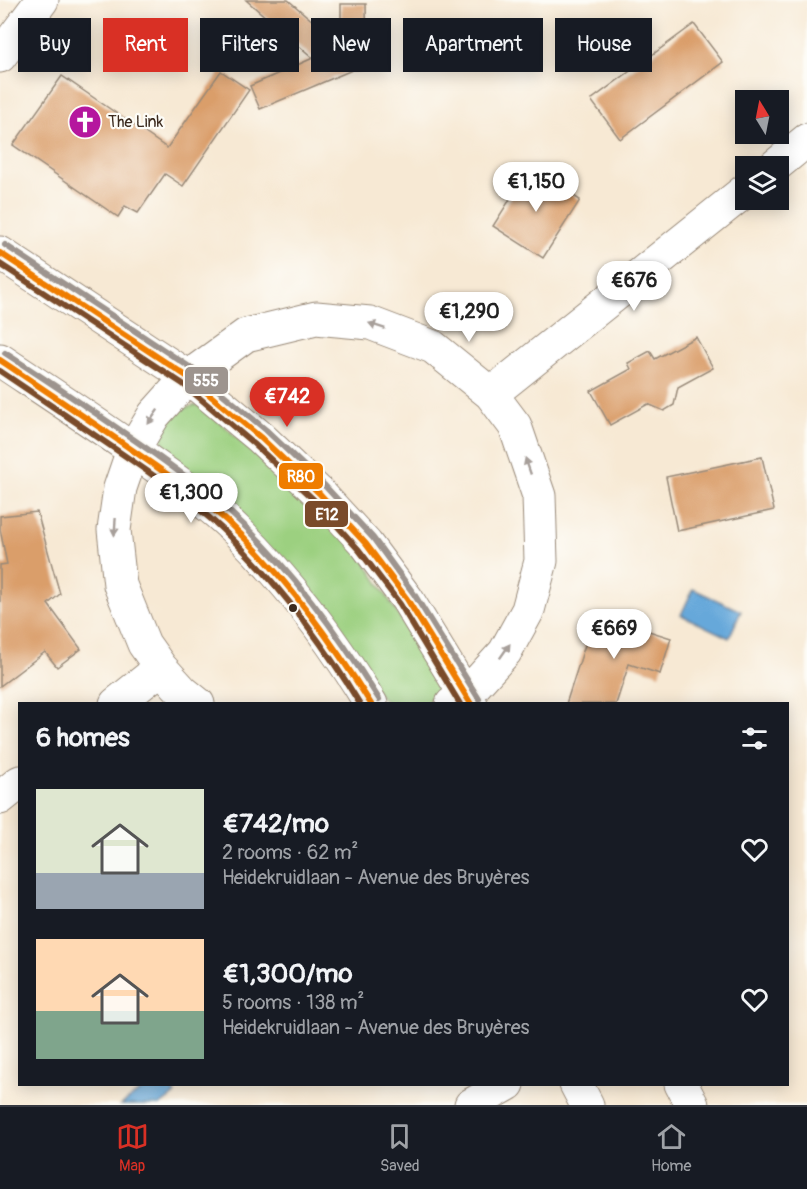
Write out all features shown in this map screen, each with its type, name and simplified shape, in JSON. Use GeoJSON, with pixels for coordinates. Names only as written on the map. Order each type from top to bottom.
{"type":"FeatureCollection","features":[{"type":"Feature","properties":{"kind":"street"},"geometry":{"type":"LineString","coordinates":[[0,56],[42,0]]}},
{"type":"Feature","properties":{"kind":"street"},"geometry":{"type":"LineString","coordinates":[[787,156],[807,140]]}},
{"type":"Feature","properties":{"kind":"street"},"geometry":{"type":"LineString","coordinates":[[490,394],[735,199]]}},
{"type":"Feature","properties":{"kind":"street"},"geometry":{"type":"LineString","coordinates":[[0,254],[188,377],[268,445],[319,493],[366,544],[407,599],[463,701],[505,652],[528,610],[541,561],[539,495],[515,426],[490,394],[433,347],[370,323],[316,318],[246,335],[188,377],[154,414],[133,450],[120,488],[114,530],[120,585],[144,644],[161,668],[196,702]]}},
{"type":"Feature","properties":{"kind":"street"},"geometry":{"type":"LineString","coordinates":[[0,360],[196,495],[236,529],[270,564],[320,626],[370,702]]}},
{"type":"Feature","properties":{"kind":"street"},"geometry":{"type":"LineString","coordinates":[[118,702],[161,668]]}},
{"type":"Feature","properties":{"kind":"street"},"geometry":{"type":"LineString","coordinates":[[0,798],[18,784]]}},
{"type":"Feature","properties":{"kind":"street"},"geometry":{"type":"LineString","coordinates":[[471,1105],[504,1086]]}},
{"type":"Feature","properties":{"kind":"street"},"geometry":{"type":"LineString","coordinates":[[577,1086],[587,1105]]}},
{"type":"Feature","properties":{"kind":"street"},"geometry":{"type":"LineString","coordinates":[[682,1086],[692,1105]]}},
{"type":"Feature","properties":{"kind":"green space"},"geometry":{"type":"Polygon","coordinates":[[[196,405],[204,407],[358,550],[440,682],[435,695],[427,702],[386,702],[165,455],[162,431],[178,410],[196,405]]]}},
{"type":"Feature","properties":{"kind":"water"},"geometry":{"type":"Polygon","coordinates":[[[693,589],[741,611],[729,638],[681,615],[693,589]]]}},
{"type":"Feature","properties":{"kind":"water"},"geometry":{"type":"Polygon","coordinates":[[[148,1086],[169,1086],[175,1094],[160,1105],[121,1105],[148,1086]]]}},
{"type":"Feature","properties":{"kind":"building"},"geometry":{"type":"Polygon","coordinates":[[[246,0],[288,0],[311,20],[311,56],[299,46],[299,18],[267,18],[246,0]]]}},
{"type":"Feature","properties":{"kind":"building"},"geometry":{"type":"Polygon","coordinates":[[[341,4],[366,4],[366,18],[341,18],[341,4]]]}},
{"type":"Feature","properties":{"kind":"building"},"geometry":{"type":"Polygon","coordinates":[[[694,24],[723,62],[620,139],[591,100],[629,72],[652,72],[652,55],[694,24]]]}},
{"type":"Feature","properties":{"kind":"building"},"geometry":{"type":"Polygon","coordinates":[[[311,59],[311,72],[347,72],[260,109],[250,86],[282,72],[299,72],[299,64],[311,59]]]}},
{"type":"Feature","properties":{"kind":"building","name":"The Link"},"geometry":{"type":"Polygon","coordinates":[[[220,72],[249,90],[183,186],[165,174],[138,213],[125,206],[118,217],[13,145],[62,76],[167,148],[220,72]]]}},
{"type":"Feature","properties":{"kind":"building"},"geometry":{"type":"Polygon","coordinates":[[[530,168],[580,200],[543,258],[493,226],[530,168]]]}},
{"type":"Feature","properties":{"kind":"building"},"geometry":{"type":"Polygon","coordinates":[[[696,337],[713,368],[678,387],[674,405],[664,411],[648,404],[610,425],[591,391],[631,369],[628,363],[650,351],[655,359],[696,337]]]}},
{"type":"Feature","properties":{"kind":"building"},"geometry":{"type":"Polygon","coordinates":[[[762,457],[774,510],[677,531],[666,477],[762,457]]]}},
{"type":"Feature","properties":{"kind":"building"},"geometry":{"type":"Polygon","coordinates":[[[37,512],[60,594],[48,604],[81,649],[57,667],[45,652],[0,686],[0,565],[7,564],[0,529],[0,516],[37,512]]]}},
{"type":"Feature","properties":{"kind":"building"},"geometry":{"type":"Polygon","coordinates":[[[595,614],[671,638],[660,674],[629,664],[617,702],[567,702],[595,614]]]}},
{"type":"Feature","properties":{"kind":"transit line","name":"555"},"geometry":{"type":"LineString","coordinates":[[5,245],[194,370],[266,430],[325,486],[373,538],[414,594],[479,699]]}},
{"type":"Feature","properties":{"kind":"transit line","name":"R80"},"geometry":{"type":"LineString","coordinates":[[0,253],[188,377],[260,437],[319,493],[366,544],[407,599],[470,702]]}},
{"type":"Feature","properties":{"kind":"transit line","name":"E12"},"geometry":{"type":"LineString","coordinates":[[0,264],[183,384],[254,444],[313,499],[359,550],[400,604],[459,702]]}},
{"type":"Feature","properties":{"kind":"transit line","name":"555"},"geometry":{"type":"LineString","coordinates":[[5,353],[156,455],[232,514],[274,556],[312,601],[379,699]]}},
{"type":"Feature","properties":{"kind":"transit line","name":"R80"},"geometry":{"type":"LineString","coordinates":[[0,360],[161,470],[227,521],[287,585],[339,655],[370,702]]}},
{"type":"Feature","properties":{"kind":"transit line","name":"E12"},"geometry":{"type":"LineString","coordinates":[[0,371],[147,471],[222,529],[261,569],[297,612],[359,702]]}},
{"type":"Feature","properties":{"kind":"place","name":"The Link"},"geometry":{"type":"Point","coordinates":[85,122]}}]}
